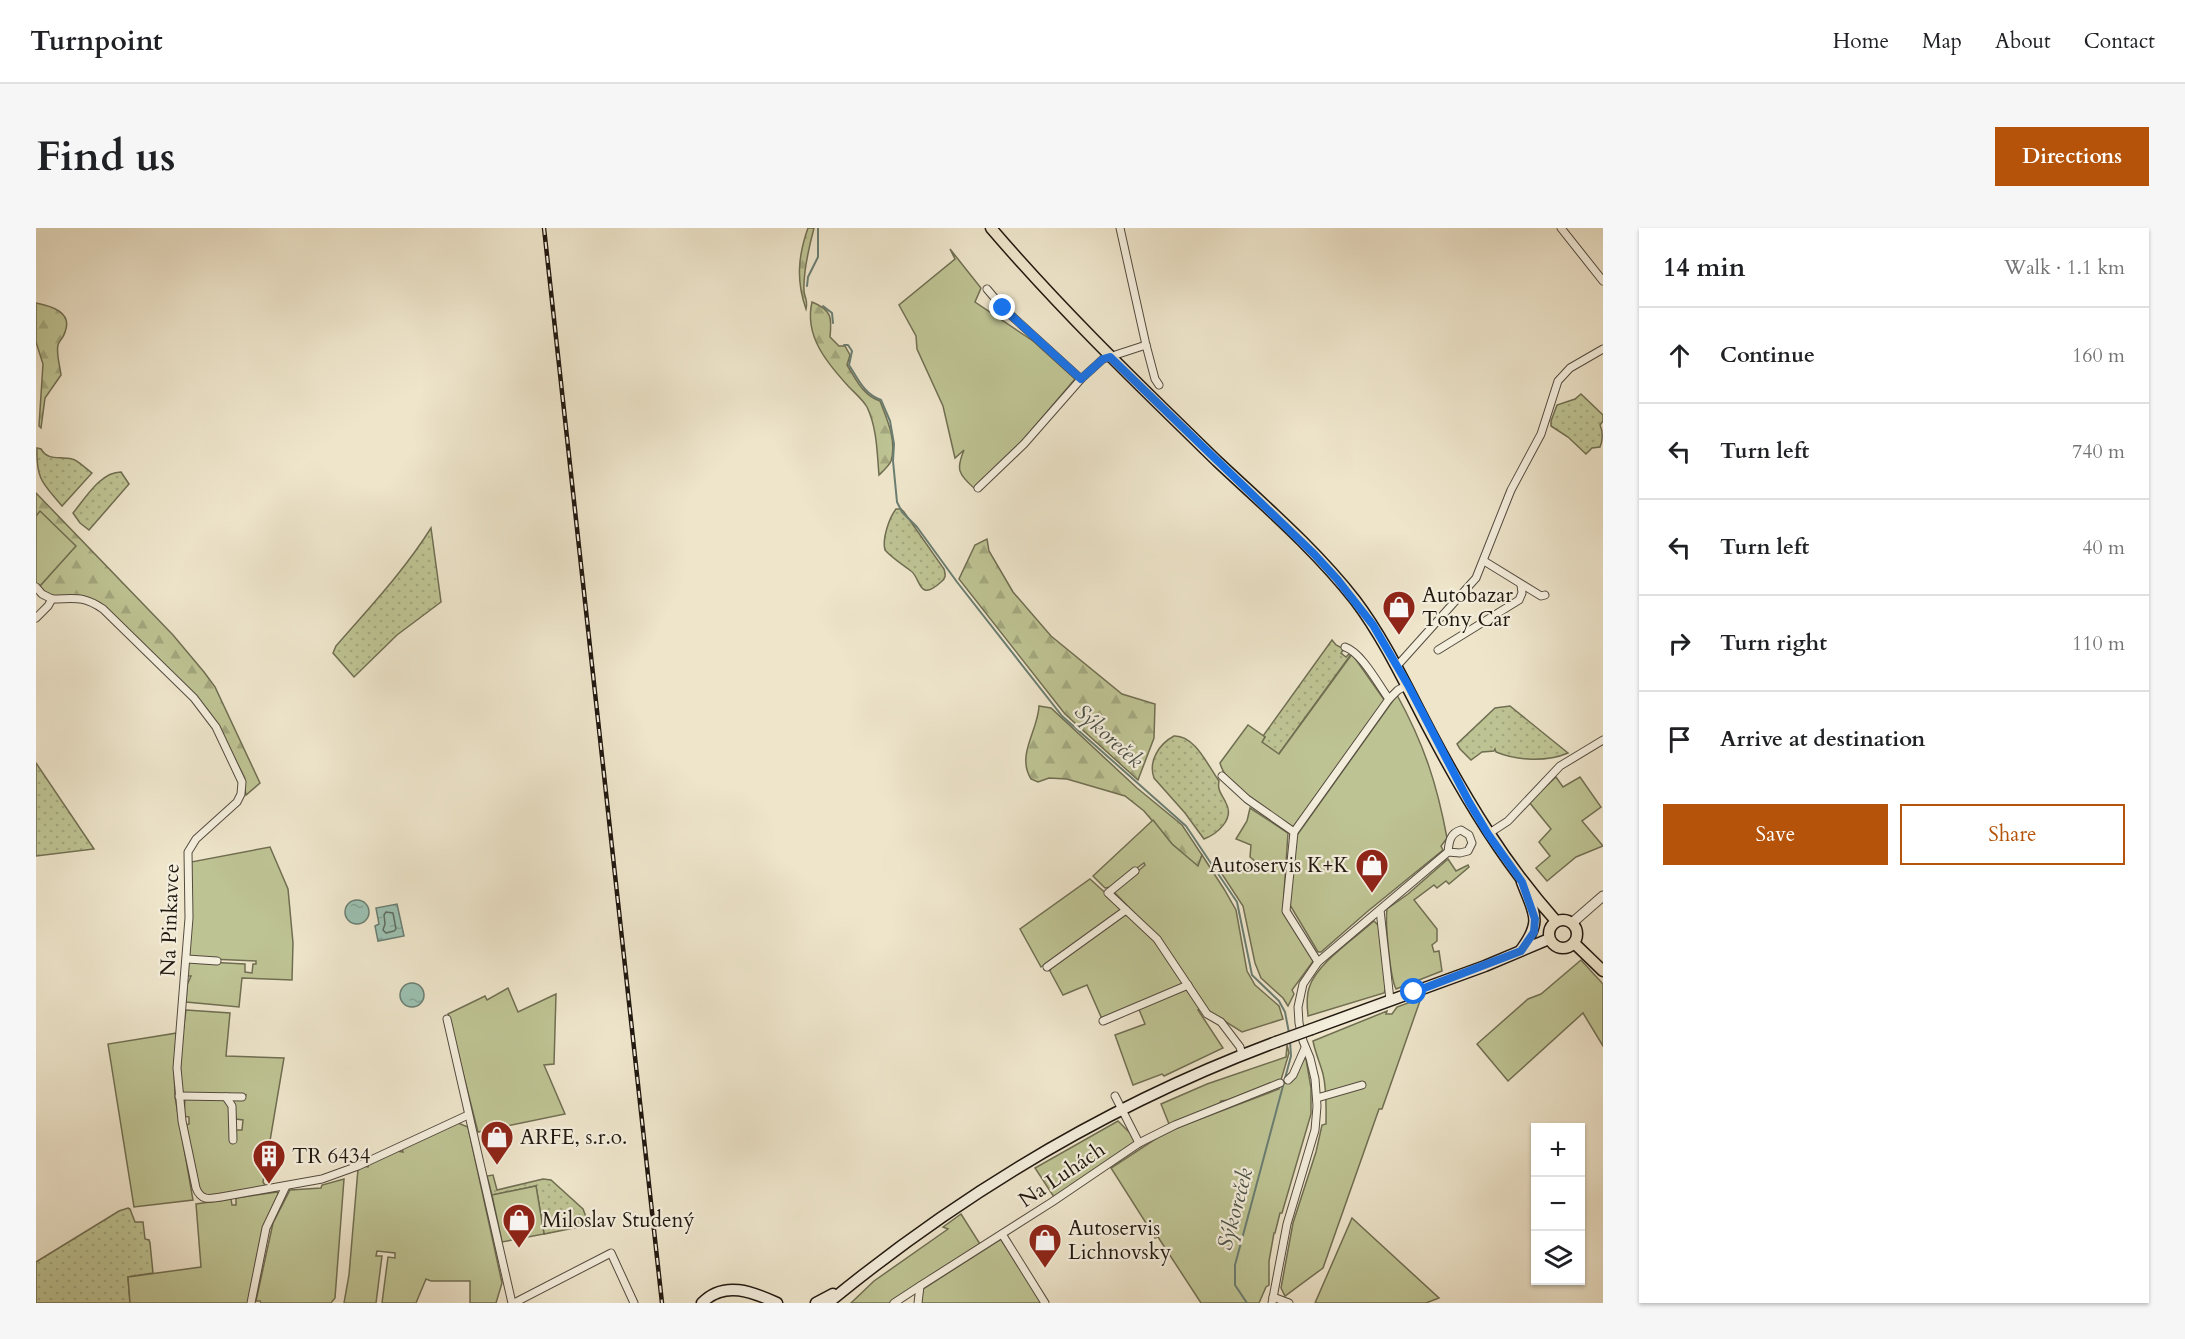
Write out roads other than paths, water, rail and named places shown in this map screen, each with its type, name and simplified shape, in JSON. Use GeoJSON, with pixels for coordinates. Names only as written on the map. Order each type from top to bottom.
{"type":"FeatureCollection","features":[{"type":"Feature","properties":{"kind":"main road"},"geometry":{"type":"LineString","coordinates":[[993,228],[1049,295],[1337,579],[1373,625],[1488,834],[1522,882],[1556,921]]}},
{"type":"Feature","properties":{"kind":"main road"},"geometry":{"type":"LineString","coordinates":[[1521,951],[1534,932],[1535,919],[1522,882]]}},
{"type":"Feature","properties":{"kind":"main road"},"geometry":{"type":"LineString","coordinates":[[1564,920],[1572,923],[1577,932],[1574,943],[1566,948],[1553,945],[1549,939],[1549,929],[1556,921],[1564,920]]}},
{"type":"Feature","properties":{"kind":"main road"},"geometry":{"type":"LineString","coordinates":[[828,1303],[901,1245],[974,1194],[1060,1141],[1121,1108],[1242,1055],[1549,939]]}},
{"type":"Feature","properties":{"kind":"main road"},"geometry":{"type":"LineString","coordinates":[[1574,943],[1603,971]]}},
{"type":"Feature","properties":{"kind":"main road"},"geometry":{"type":"LineString","coordinates":[[816,1303],[847,1287]]}},
{"type":"Feature","properties":{"kind":"main road"},"geometry":{"type":"LineString","coordinates":[[702,1303],[711,1295],[734,1289],[777,1303]]}},
{"type":"Feature","properties":{"kind":"main road"},"geometry":{"type":"LineString","coordinates":[[749,1293],[759,1303]]}},
{"type":"Feature","properties":{"kind":"street"},"geometry":{"type":"LineString","coordinates":[[1120,228],[1146,345],[1155,379],[1159,385]]}},
{"type":"Feature","properties":{"kind":"street"},"geometry":{"type":"LineString","coordinates":[[1561,228],[1603,281]]}},
{"type":"Feature","properties":{"kind":"street"},"geometry":{"type":"LineString","coordinates":[[987,289],[1003,308],[1081,379]]}},
{"type":"Feature","properties":{"kind":"street"},"geometry":{"type":"LineString","coordinates":[[978,488],[1024,444],[1081,379],[1103,359],[1146,345]]}},
{"type":"Feature","properties":{"kind":"street"},"geometry":{"type":"LineString","coordinates":[[1397,666],[1476,578],[1510,490],[1541,434],[1558,381],[1570,368],[1603,349]]}},
{"type":"Feature","properties":{"kind":"street"},"geometry":{"type":"LineString","coordinates":[[1484,561],[1521,585],[1541,596],[1545,595]]}},
{"type":"Feature","properties":{"kind":"street"},"geometry":{"type":"LineString","coordinates":[[1438,650],[1519,600],[1522,593],[1521,585]]}},
{"type":"Feature","properties":{"kind":"street"},"geometry":{"type":"LineString","coordinates":[[36,587],[42,594],[52,599],[36,618]]}},
{"type":"Feature","properties":{"kind":"street","name":"Na Pinkavce"},"geometry":{"type":"LineString","coordinates":[[52,599],[82,598],[103,609],[194,698],[216,727],[241,776],[240,799],[191,844],[188,852],[190,900],[177,1059],[185,1137],[196,1188],[200,1196],[205,1199],[221,1197],[322,1179],[358,1166],[468,1115]]}},
{"type":"Feature","properties":{"kind":"street"},"geometry":{"type":"LineString","coordinates":[[1345,647],[1351,649],[1358,657],[1389,699]]}},
{"type":"Feature","properties":{"kind":"street"},"geometry":{"type":"LineString","coordinates":[[1318,962],[1286,911],[1294,832],[1389,699],[1408,685]]}},
{"type":"Feature","properties":{"kind":"street"},"geometry":{"type":"LineString","coordinates":[[1488,834],[1508,821],[1560,766],[1603,740]]}},
{"type":"Feature","properties":{"kind":"street"},"geometry":{"type":"LineString","coordinates":[[1222,776],[1247,799],[1294,832]]}},
{"type":"Feature","properties":{"kind":"street"},"geometry":{"type":"LineString","coordinates":[[1288,1303],[1272,1300],[1287,1224],[1315,1130],[1317,1098],[1314,1073],[1299,1023],[1298,1001],[1303,984],[1318,962],[1448,852]]}},
{"type":"Feature","properties":{"kind":"street"},"geometry":{"type":"LineString","coordinates":[[1135,871],[1108,893],[1157,939],[1207,1014],[1221,1022],[1240,1047],[1242,1055]]}},
{"type":"Feature","properties":{"kind":"street"},"geometry":{"type":"LineString","coordinates":[[1572,923],[1603,896]]}},
{"type":"Feature","properties":{"kind":"street"},"geometry":{"type":"LineString","coordinates":[[1047,967],[1126,910]]}},
{"type":"Feature","properties":{"kind":"street"},"geometry":{"type":"LineString","coordinates":[[1380,910],[1390,1000]]}},
{"type":"Feature","properties":{"kind":"street"},"geometry":{"type":"LineString","coordinates":[[186,959],[216,961]]}},
{"type":"Feature","properties":{"kind":"street"},"geometry":{"type":"LineString","coordinates":[[1102,1021],[1188,985]]}},
{"type":"Feature","properties":{"kind":"street"},"geometry":{"type":"LineString","coordinates":[[447,1019],[513,1303],[611,1253],[634,1303]]}},
{"type":"Feature","properties":{"kind":"street","name":"Na Luhách"},"geometry":{"type":"LineString","coordinates":[[894,1303],[1139,1143],[1164,1130],[1284,1082],[1293,1075],[1305,1048]]}},
{"type":"Feature","properties":{"kind":"street"},"geometry":{"type":"LineString","coordinates":[[1317,1098],[1362,1085]]}},
{"type":"Feature","properties":{"kind":"street"},"geometry":{"type":"LineString","coordinates":[[179,1096],[242,1097]]}},
{"type":"Feature","properties":{"kind":"street"},"geometry":{"type":"LineString","coordinates":[[225,1096],[232,1106],[233,1140]]}},
{"type":"Feature","properties":{"kind":"street"},"geometry":{"type":"LineString","coordinates":[[1115,1096],[1139,1143]]}},
{"type":"Feature","properties":{"kind":"street"},"geometry":{"type":"LineString","coordinates":[[250,1303],[266,1228],[286,1186]]}},
{"type":"Feature","properties":{"kind":"street"},"geometry":{"type":"LineString","coordinates":[[1002,1234],[1045,1303]]}},
{"type":"Feature","properties":{"kind":"street"},"geometry":{"type":"LineString","coordinates":[[918,1303],[920,1286]]}},
{"type":"Feature","properties":{"kind":"water"},"geometry":{"type":"Polygon","coordinates":[[[357,900],[366,903],[369,912],[366,921],[357,924],[348,921],[345,912],[348,903],[357,900]]]}},
{"type":"Feature","properties":{"kind":"water"},"geometry":{"type":"Polygon","coordinates":[[[397,904],[404,936],[378,941],[375,926],[379,924],[376,908],[397,904]]]}},
{"type":"Feature","properties":{"kind":"water"},"geometry":{"type":"Polygon","coordinates":[[[412,983],[421,986],[424,995],[421,1004],[412,1007],[403,1004],[400,995],[403,986],[412,983]]]}},
{"type":"Feature","properties":{"kind":"waterway","name":"Sýkoreček"},"geometry":{"type":"LineString","coordinates":[[807,286],[808,277],[818,257],[818,228]]}},
{"type":"Feature","properties":{"kind":"waterway","name":"Sýkoreček"},"geometry":{"type":"LineString","coordinates":[[823,306],[832,313],[833,323]]}},
{"type":"Feature","properties":{"kind":"waterway","name":"Sýkoreček"},"geometry":{"type":"LineString","coordinates":[[844,345],[848,345],[852,351],[849,365],[866,390],[881,400],[890,421],[894,444],[893,461],[897,502],[902,512],[917,527],[1062,716],[1186,826],[1237,902],[1252,975],[1279,1001],[1285,1012],[1289,1033]]}},
{"type":"Feature","properties":{"kind":"waterway","name":"Sýkoreček"},"geometry":{"type":"LineString","coordinates":[[1247,1303],[1235,1285],[1235,1265],[1291,1056],[1290,1041]]}},
{"type":"Feature","properties":{"kind":"railway"},"geometry":{"type":"LineString","coordinates":[[544,228],[662,1303]]}},
{"type":"Feature","properties":{"kind":"place","name":"Autobazar Tony Car"},"geometry":{"type":"Point","coordinates":[1399,636]}},
{"type":"Feature","properties":{"kind":"place","name":"Autoservis K+K"},"geometry":{"type":"Point","coordinates":[1372,894]}},
{"type":"Feature","properties":{"kind":"place","name":"ARFE, s.r.o."},"geometry":{"type":"Point","coordinates":[497,1166]}},
{"type":"Feature","properties":{"kind":"place","name":"TR 6434"},"geometry":{"type":"Point","coordinates":[269,1185]}},
{"type":"Feature","properties":{"kind":"place","name":"Miloslav Studený"},"geometry":{"type":"Point","coordinates":[519,1249]}},
{"type":"Feature","properties":{"kind":"place","name":"Autoservis Lichnovsky"},"geometry":{"type":"Point","coordinates":[1045,1269]}}]}
